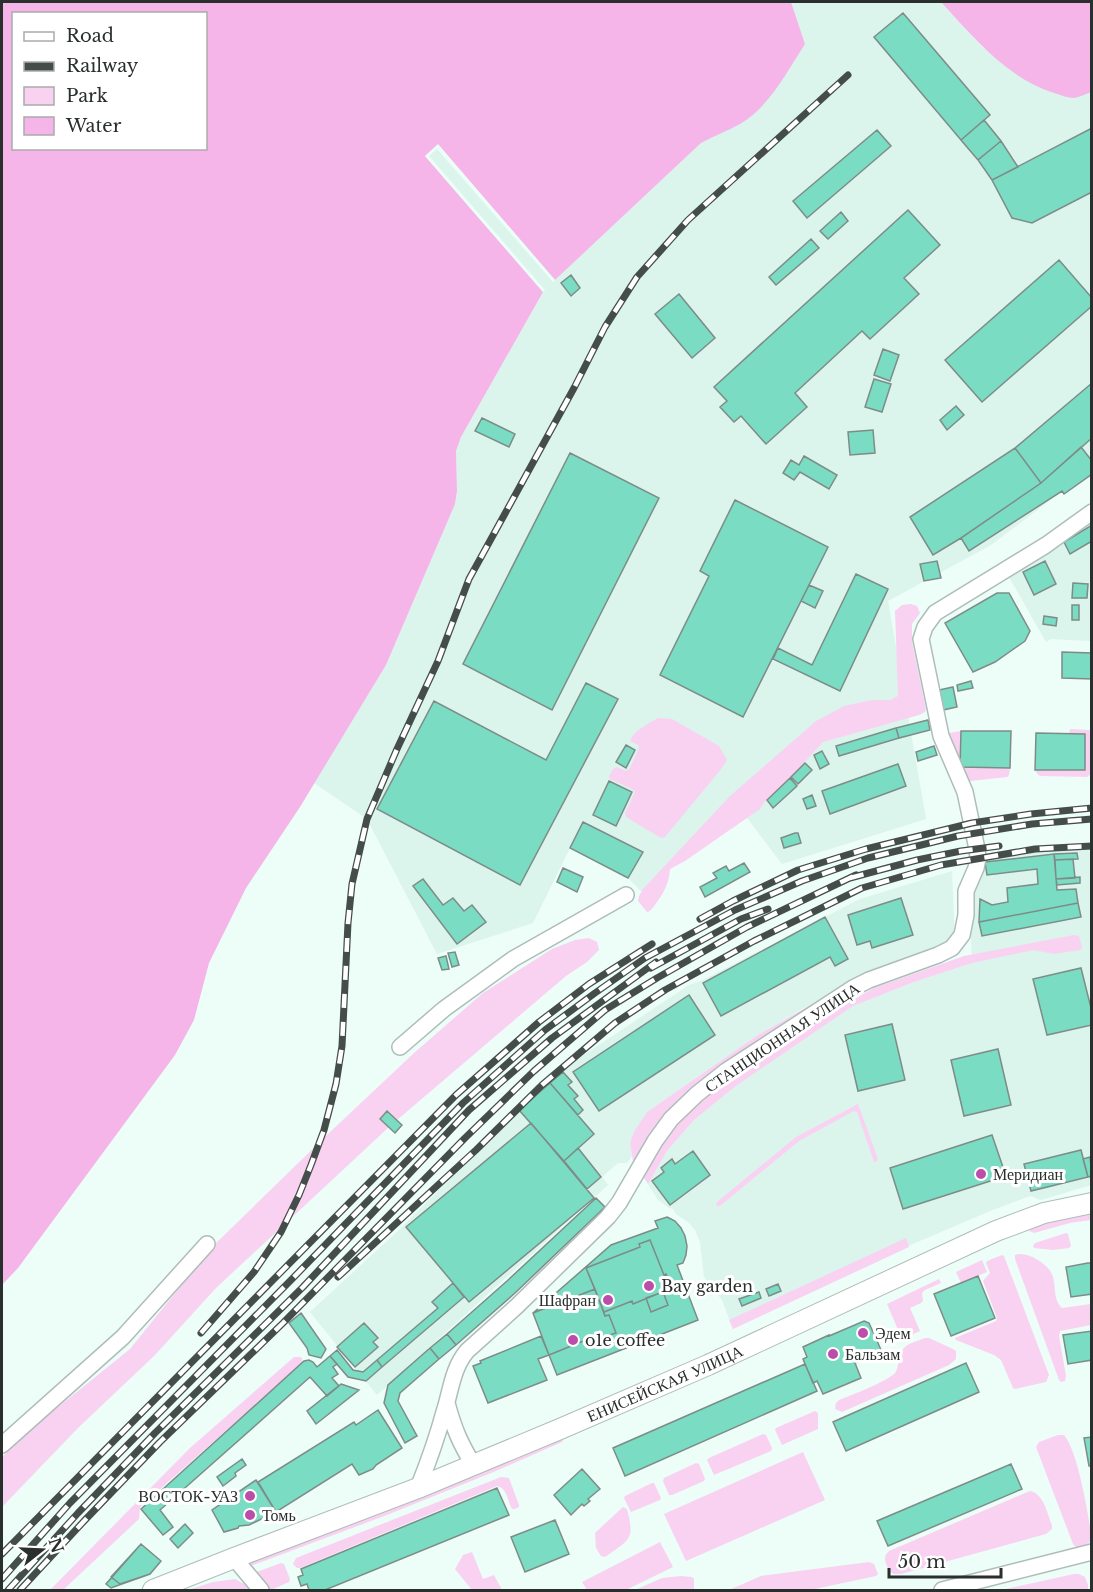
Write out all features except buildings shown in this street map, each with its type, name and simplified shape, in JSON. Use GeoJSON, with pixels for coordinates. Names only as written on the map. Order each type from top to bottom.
{"type":"FeatureCollection","features":[{"type":"Feature","properties":{"kind":"main road","name":"ЕНИСЕЙСКАЯ УЛИЦА"},"geometry":{"type":"LineString","coordinates":[[153,1590],[474,1466],[708,1365],[987,1235],[1044,1213],[1092,1203]]}},
{"type":"Feature","properties":{"kind":"street","name":"СТАНЦИОННАЯ УЛИЦА"},"geometry":{"type":"LineString","coordinates":[[418,1488],[447,1402],[454,1371],[460,1359],[608,1217],[671,1119],[726,1071],[853,988],[938,955],[952,948],[962,935],[966,915],[966,891],[978,858],[965,792],[941,736],[921,639],[924,627],[935,613],[1046,545],[1092,512]]}},
{"type":"Feature","properties":{"kind":"street"},"geometry":{"type":"LineString","coordinates":[[400,1047],[444,1009],[513,959],[627,895]]}},
{"type":"Feature","properties":{"kind":"street"},"geometry":{"type":"LineString","coordinates":[[2,1446],[123,1337],[207,1244]]}},
{"type":"Feature","properties":{"kind":"street","name":"СТАНЦИОННАЯ УЛИЦА"},"geometry":{"type":"LineString","coordinates":[[447,1402],[455,1432],[474,1466]]}},
{"type":"Feature","properties":{"kind":"street"},"geometry":{"type":"LineString","coordinates":[[942,1590],[1092,1552]]}},
{"type":"Feature","properties":{"kind":"street"},"geometry":{"type":"LineString","coordinates":[[234,1557],[261,1590]]}},
{"type":"Feature","properties":{"kind":"shaded area"},"geometry":{"type":"Polygon","coordinates":[[[791,2],[941,2],[979,44],[1009,69],[1073,98],[1091,92],[1091,469],[991,545],[888,601],[926,819],[782,864],[744,814],[677,863],[643,893],[628,878],[570,848],[533,923],[437,954],[367,819],[314,783],[386,665],[455,504],[456,451],[461,437],[543,292],[425,156],[438,144],[555,280],[701,143],[717,134],[805,44],[791,2]]]}},
{"type":"Feature","properties":{"kind":"shaded area"},"geometry":{"type":"Polygon","coordinates":[[[1091,520],[1091,641],[1051,639],[1046,642],[1009,577],[1091,520]]]}},
{"type":"Feature","properties":{"kind":"shaded area"},"geometry":{"type":"Polygon","coordinates":[[[1091,844],[1091,1185],[1041,1200],[1030,1196],[990,1211],[915,1243],[733,1329],[722,1300],[704,1277],[700,1242],[695,1230],[673,1209],[658,1200],[648,1184],[667,1151],[694,1120],[736,1086],[853,1006],[914,982],[972,963],[968,856],[1036,846],[1091,844]]]}},
{"type":"Feature","properties":{"kind":"shaded area"},"geometry":{"type":"Polygon","coordinates":[[[952,871],[955,943],[841,989],[804,1008],[758,1035],[647,1112],[630,1143],[632,1156],[627,1163],[618,1163],[602,1177],[608,1185],[377,1395],[310,1312],[398,1231],[519,1110],[569,1065],[689,985],[703,980],[860,899],[952,871]]]}},
{"type":"Feature","properties":{"kind":"green space"},"geometry":{"type":"Polygon","coordinates":[[[902,605],[917,606],[920,613],[912,624],[912,642],[925,712],[823,742],[760,809],[670,869],[664,892],[647,912],[638,901],[643,889],[730,796],[816,721],[844,706],[872,700],[890,700],[898,696],[895,611],[902,605]]]}},
{"type":"Feature","properties":{"kind":"green space"},"geometry":{"type":"Polygon","coordinates":[[[658,718],[672,719],[719,746],[727,760],[665,837],[661,838],[626,817],[625,813],[635,792],[610,779],[609,776],[617,767],[626,771],[630,768],[639,748],[630,741],[632,737],[658,718]]]}},
{"type":"Feature","properties":{"kind":"green space"},"geometry":{"type":"Polygon","coordinates":[[[1070,729],[1091,732],[1092,773],[1087,777],[1038,775],[1035,770],[1085,770],[1085,734],[1069,734],[1070,729]]]}},
{"type":"Feature","properties":{"kind":"green space"},"geometry":{"type":"Polygon","coordinates":[[[961,731],[961,767],[1010,768],[1009,775],[962,782],[957,775],[949,733],[961,731]]]}},
{"type":"Feature","properties":{"kind":"green space"},"geometry":{"type":"Polygon","coordinates":[[[1074,935],[1079,936],[1082,947],[1080,950],[1054,954],[1034,950],[972,963],[914,982],[853,1006],[736,1086],[694,1120],[667,1151],[648,1184],[644,1178],[658,1151],[671,1133],[708,1095],[756,1060],[863,994],[964,956],[1074,935]]]}},
{"type":"Feature","properties":{"kind":"green space"},"geometry":{"type":"Polygon","coordinates":[[[589,938],[597,942],[599,950],[587,962],[566,976],[397,1120],[387,1111],[380,1119],[389,1127],[216,1288],[155,1355],[78,1428],[2,1507],[2,1457],[47,1416],[130,1349],[212,1247],[328,1134],[414,1053],[483,993],[552,949],[575,940],[589,938]]]}},
{"type":"Feature","properties":{"kind":"green space"},"geometry":{"type":"Polygon","coordinates":[[[821,999],[692,1089],[665,1114],[633,1161],[630,1143],[647,1112],[758,1035],[821,999]]]}},
{"type":"Feature","properties":{"kind":"green space"},"geometry":{"type":"Polygon","coordinates":[[[858,1104],[877,1161],[874,1162],[857,1112],[854,1111],[799,1141],[720,1206],[716,1206],[717,1202],[796,1137],[858,1104]]]}},
{"type":"Feature","properties":{"kind":"green space"},"geometry":{"type":"Polygon","coordinates":[[[1091,1211],[1091,1220],[1034,1233],[1029,1231],[1031,1226],[1091,1211]]]}},
{"type":"Feature","properties":{"kind":"green space"},"geometry":{"type":"Polygon","coordinates":[[[1066,1233],[1071,1246],[1069,1248],[1053,1250],[1033,1246],[1035,1243],[1066,1233]]]}},
{"type":"Feature","properties":{"kind":"green space"},"geometry":{"type":"Polygon","coordinates":[[[906,1238],[909,1247],[733,1329],[729,1320],[906,1238]]]}},
{"type":"Feature","properties":{"kind":"green space"},"geometry":{"type":"Polygon","coordinates":[[[1002,1255],[1049,1375],[1046,1382],[1015,1389],[1001,1360],[955,1338],[996,1321],[997,1318],[983,1281],[990,1273],[987,1261],[1002,1255]]]}},
{"type":"Feature","properties":{"kind":"green space"},"geometry":{"type":"Polygon","coordinates":[[[1015,1255],[1036,1259],[1050,1270],[1057,1301],[1062,1308],[1091,1304],[1091,1325],[1060,1331],[1065,1381],[1059,1380],[1015,1259],[1015,1255]]]}},
{"type":"Feature","properties":{"kind":"green space"},"geometry":{"type":"Polygon","coordinates":[[[982,1260],[987,1272],[961,1283],[956,1272],[982,1260]]]}},
{"type":"Feature","properties":{"kind":"green space"},"geometry":{"type":"Polygon","coordinates":[[[939,1279],[941,1283],[922,1293],[921,1303],[910,1308],[920,1331],[902,1339],[887,1304],[939,1279]]]}},
{"type":"Feature","properties":{"kind":"green space"},"geometry":{"type":"Polygon","coordinates":[[[925,1338],[956,1351],[956,1359],[949,1365],[842,1412],[835,1409],[839,1400],[894,1374],[904,1348],[925,1338]]]}},
{"type":"Feature","properties":{"kind":"green space"},"geometry":{"type":"Polygon","coordinates":[[[294,1357],[301,1357],[303,1362],[140,1507],[139,1519],[63,1590],[50,1590],[190,1448],[294,1357]]]}},
{"type":"Feature","properties":{"kind":"green space"},"geometry":{"type":"Polygon","coordinates":[[[815,1411],[818,1413],[818,1429],[782,1445],[776,1428],[815,1411]]]}},
{"type":"Feature","properties":{"kind":"green space"},"geometry":{"type":"Polygon","coordinates":[[[763,1434],[766,1435],[772,1448],[771,1451],[714,1475],[707,1460],[709,1458],[763,1434]]]}},
{"type":"Feature","properties":{"kind":"green space"},"geometry":{"type":"Polygon","coordinates":[[[1064,1435],[1074,1454],[1091,1532],[1091,1539],[1088,1543],[1076,1547],[1036,1447],[1039,1442],[1064,1435]]]}},
{"type":"Feature","properties":{"kind":"green space"},"geometry":{"type":"Polygon","coordinates":[[[561,1438],[562,1442],[496,1471],[248,1567],[246,1561],[561,1438]]]}},
{"type":"Feature","properties":{"kind":"green space"},"geometry":{"type":"Polygon","coordinates":[[[803,1452],[825,1500],[686,1561],[664,1514],[803,1452]]]}},
{"type":"Feature","properties":{"kind":"green space"},"geometry":{"type":"Polygon","coordinates":[[[696,1463],[699,1464],[704,1481],[669,1495],[663,1481],[664,1478],[696,1463]]]}},
{"type":"Feature","properties":{"kind":"green space"},"geometry":{"type":"Polygon","coordinates":[[[501,1477],[509,1478],[519,1507],[512,1509],[505,1492],[497,1486],[300,1568],[293,1564],[296,1558],[501,1477]]]}},
{"type":"Feature","properties":{"kind":"green space"},"geometry":{"type":"Polygon","coordinates":[[[654,1483],[660,1500],[631,1512],[625,1496],[654,1483]]]}},
{"type":"Feature","properties":{"kind":"green space"},"geometry":{"type":"Polygon","coordinates":[[[1030,1491],[1039,1496],[1047,1510],[1052,1529],[1046,1534],[901,1574],[890,1572],[885,1559],[889,1551],[1030,1491]]]}},
{"type":"Feature","properties":{"kind":"green space"},"geometry":{"type":"Polygon","coordinates":[[[623,1507],[627,1509],[629,1519],[628,1538],[605,1557],[601,1556],[596,1548],[595,1533],[623,1507]]]}},
{"type":"Feature","properties":{"kind":"green space"},"geometry":{"type":"Polygon","coordinates":[[[660,1542],[673,1567],[626,1590],[587,1590],[582,1582],[660,1542]]]}},
{"type":"Feature","properties":{"kind":"green space"},"geometry":{"type":"Polygon","coordinates":[[[472,1552],[483,1579],[494,1575],[500,1590],[472,1590],[455,1569],[463,1555],[472,1552]]]}},
{"type":"Feature","properties":{"kind":"green space"},"geometry":{"type":"Polygon","coordinates":[[[869,1562],[874,1564],[878,1574],[876,1576],[810,1590],[729,1590],[761,1576],[869,1562]]]}},
{"type":"Feature","properties":{"kind":"green space"},"geometry":{"type":"Polygon","coordinates":[[[281,1563],[284,1564],[289,1582],[271,1590],[266,1589],[254,1573],[281,1563]]]}},
{"type":"Feature","properties":{"kind":"green space"},"geometry":{"type":"Polygon","coordinates":[[[1074,1574],[1085,1577],[1088,1590],[1001,1590],[1074,1574]]]}},
{"type":"Feature","properties":{"kind":"green space"},"geometry":{"type":"Polygon","coordinates":[[[681,1576],[694,1579],[694,1590],[635,1590],[662,1578],[681,1576]]]}},
{"type":"Feature","properties":{"kind":"green space"},"geometry":{"type":"Polygon","coordinates":[[[235,1579],[251,1590],[188,1590],[213,1582],[235,1579]]]}},
{"type":"Feature","properties":{"kind":"water"},"geometry":{"type":"Polygon","coordinates":[[[2,2],[791,2],[805,44],[769,98],[751,117],[701,143],[555,280],[438,145],[425,156],[543,292],[461,437],[456,451],[455,504],[386,665],[300,807],[246,888],[209,963],[194,1020],[175,1055],[18,1268],[2,1285],[2,2]]]}},
{"type":"Feature","properties":{"kind":"water"},"geometry":{"type":"Polygon","coordinates":[[[941,2],[1091,2],[1091,92],[1076,98],[1068,97],[1034,85],[1019,76],[991,54],[941,2]]]}},
{"type":"Feature","properties":{"kind":"pier"},"geometry":{"type":"Polygon","coordinates":[[[438,144],[555,280],[553,282],[437,149],[429,156],[545,290],[543,292],[425,156],[438,144]]]}},
{"type":"Feature","properties":{"kind":"railway"},"geometry":{"type":"LineString","coordinates":[[201,1333],[254,1272],[281,1232],[299,1195],[324,1130],[336,1084],[342,1046],[352,884],[367,819],[438,661],[469,579],[605,327],[637,277],[688,220],[848,75]]}},
{"type":"Feature","properties":{"kind":"railway"},"geometry":{"type":"LineString","coordinates":[[700,919],[798,870],[866,849],[972,823],[1092,808]]}},
{"type":"Feature","properties":{"kind":"railway"},"geometry":{"type":"LineString","coordinates":[[2,1579],[70,1503],[463,1103],[545,1030],[645,958],[735,910],[802,881],[868,858],[958,836],[1032,824],[1092,819]]}},
{"type":"Feature","properties":{"kind":"railway"},"geometry":{"type":"LineString","coordinates":[[850,878],[917,860],[999,846]]}},
{"type":"Feature","properties":{"kind":"railway"},"geometry":{"type":"LineString","coordinates":[[338,1277],[476,1150],[542,1085],[615,1023],[665,990],[754,941],[862,888],[941,865],[1035,849],[1092,846]]}},
{"type":"Feature","properties":{"kind":"railway"},"geometry":{"type":"LineString","coordinates":[[20,1590],[160,1442],[283,1323],[465,1138],[534,1071],[605,1010],[747,927],[856,875]]}},
{"type":"Feature","properties":{"kind":"railway"},"geometry":{"type":"LineString","coordinates":[[651,968],[741,919],[768,909]]}},
{"type":"Feature","properties":{"kind":"railway"},"geometry":{"type":"LineString","coordinates":[[2,1554],[456,1095],[539,1022],[589,984],[652,944]]}},
{"type":"Feature","properties":{"kind":"railway"},"geometry":{"type":"LineString","coordinates":[[8,1590],[155,1433],[303,1287],[469,1110],[552,1038],[656,962]]}},
{"type":"Feature","properties":{"kind":"place","name":"Меридиан"},"geometry":{"type":"Point","coordinates":[981,1174]}},
{"type":"Feature","properties":{"kind":"place","name":"Bay garden"},"geometry":{"type":"Point","coordinates":[649,1286]}},
{"type":"Feature","properties":{"kind":"place","name":"Шафран"},"geometry":{"type":"Point","coordinates":[608,1300]}},
{"type":"Feature","properties":{"kind":"place","name":"Эдем"},"geometry":{"type":"Point","coordinates":[863,1333]}},
{"type":"Feature","properties":{"kind":"place","name":"o1e coffee"},"geometry":{"type":"Point","coordinates":[573,1340]}},
{"type":"Feature","properties":{"kind":"place","name":"Бальзам"},"geometry":{"type":"Point","coordinates":[833,1354]}},
{"type":"Feature","properties":{"kind":"place","name":"ВОСТОК-УАЗ"},"geometry":{"type":"Point","coordinates":[250,1496]}},
{"type":"Feature","properties":{"kind":"place","name":"Томь"},"geometry":{"type":"Point","coordinates":[250,1515]}}]}
